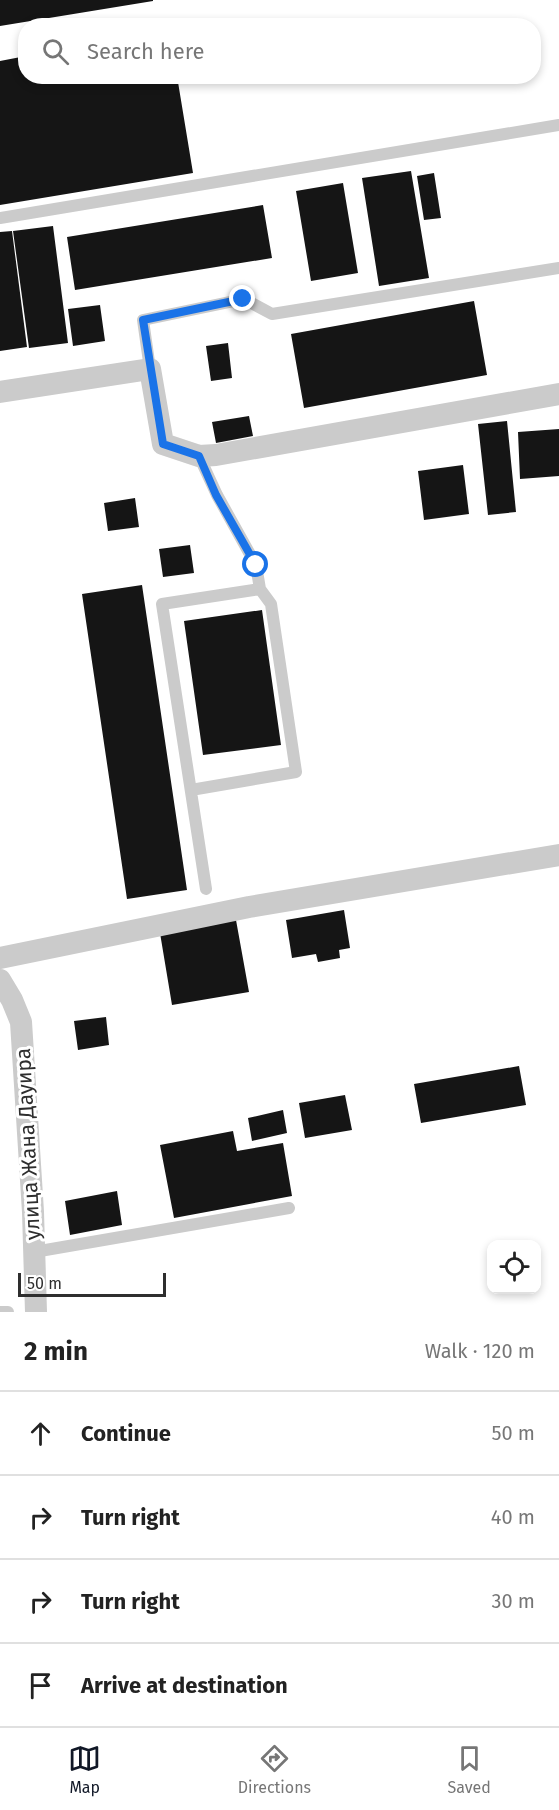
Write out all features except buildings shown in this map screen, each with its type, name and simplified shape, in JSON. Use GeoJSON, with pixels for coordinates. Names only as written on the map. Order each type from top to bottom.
{"type":"FeatureCollection","features":[{"type":"Feature","properties":{"kind":"street"},"geometry":{"type":"LineString","coordinates":[[0,392],[150,369],[163,444],[199,456],[559,394]]}},
{"type":"Feature","properties":{"kind":"street"},"geometry":{"type":"LineString","coordinates":[[0,958],[249,908],[559,855]]}},
{"type":"Feature","properties":{"kind":"street","name":"улица Жана Дауира"},"geometry":{"type":"LineString","coordinates":[[0,980],[21,1022],[36,1312]]}},
{"type":"Feature","properties":{"kind":"lane"},"geometry":{"type":"LineString","coordinates":[[0,218],[559,125]]}},
{"type":"Feature","properties":{"kind":"lane"},"geometry":{"type":"LineString","coordinates":[[150,369],[143,320],[243,299],[272,314],[559,268]]}},
{"type":"Feature","properties":{"kind":"lane"},"geometry":{"type":"LineString","coordinates":[[191,790],[296,772],[272,604],[260,589],[256,565],[216,495],[199,456]]}},
{"type":"Feature","properties":{"kind":"lane"},"geometry":{"type":"LineString","coordinates":[[206,889],[162,604],[260,589]]}},
{"type":"Feature","properties":{"kind":"lane"},"geometry":{"type":"LineString","coordinates":[[34,1252],[289,1208]]}},
{"type":"Feature","properties":{"kind":"lane"},"geometry":{"type":"LineString","coordinates":[[0,1312],[8,1312]]}},
{"type":"Feature","properties":{"kind":"route"},"geometry":{"type":"LineString","coordinates":[[243,299],[143,320],[163,444],[199,456],[216,495],[256,565]]}}]}
